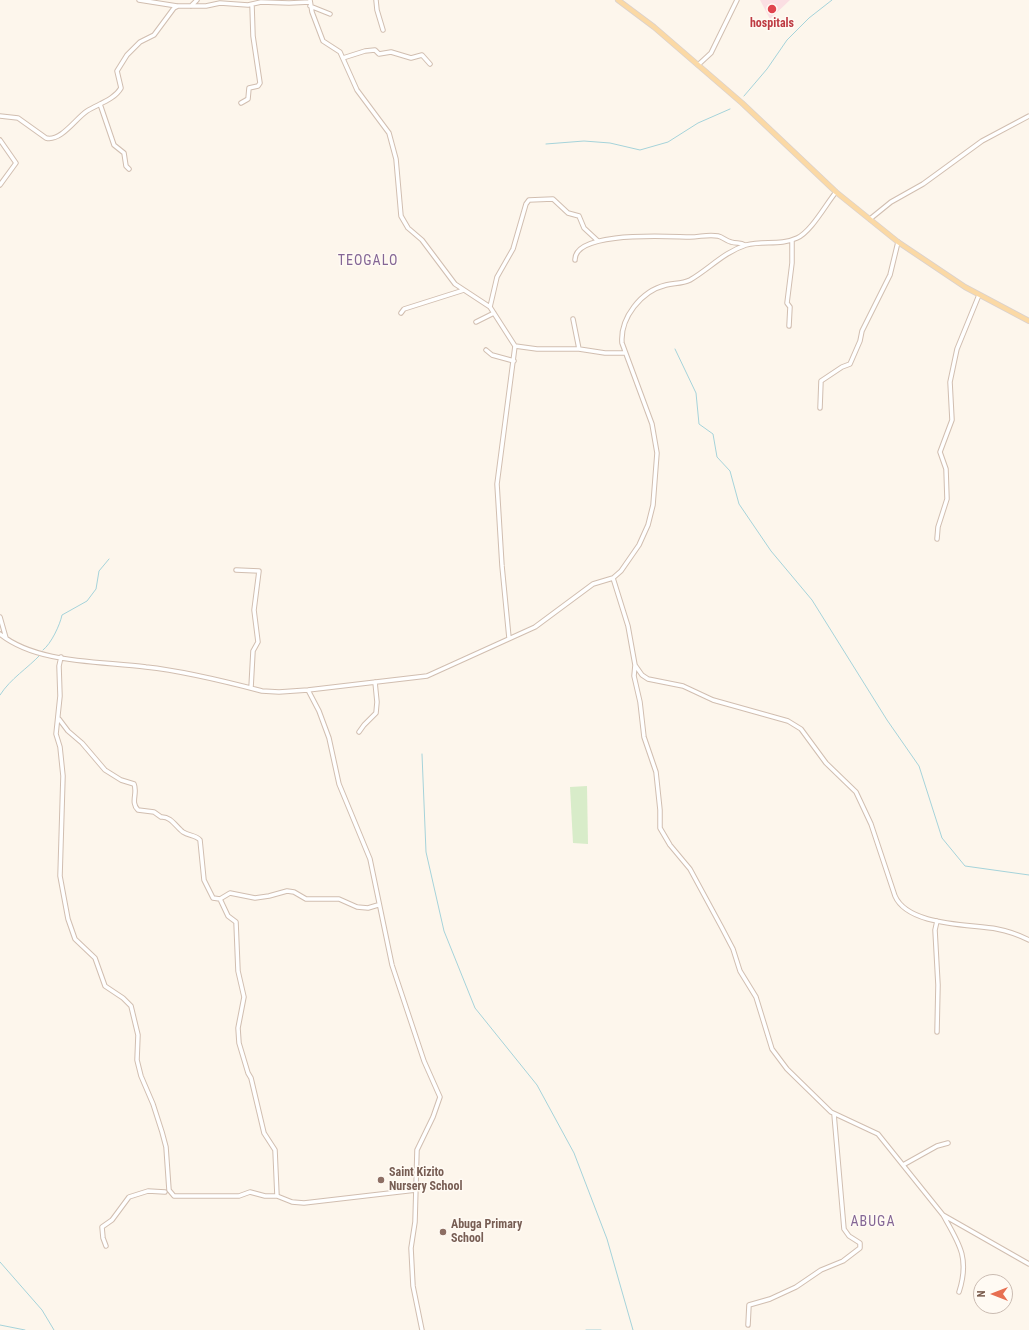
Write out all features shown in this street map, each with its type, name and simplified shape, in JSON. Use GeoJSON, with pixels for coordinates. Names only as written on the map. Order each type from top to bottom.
{"type":"FeatureCollection","features":[{"type":"Feature","properties":{"kind":"main road"},"geometry":{"type":"LineString","coordinates":[[618,0],[654,26],[742,104],[836,192],[898,242],[935,268],[979,295],[1029,321]]}},
{"type":"Feature","properties":{"kind":"street"},"geometry":{"type":"LineString","coordinates":[[139,0],[178,6],[220,3],[252,5],[261,2],[310,2],[330,14]]}},
{"type":"Feature","properties":{"kind":"street"},"geometry":{"type":"LineString","coordinates":[[190,6],[197,0]]}},
{"type":"Feature","properties":{"kind":"street"},"geometry":{"type":"LineString","coordinates":[[376,0],[376,10],[384,30]]}},
{"type":"Feature","properties":{"kind":"street"},"geometry":{"type":"LineString","coordinates":[[698,65],[711,54],[737,0]]}},
{"type":"Feature","properties":{"kind":"street"},"geometry":{"type":"LineString","coordinates":[[310,2],[324,41],[340,52],[348,73],[357,90],[379,118],[391,138],[397,166],[401,216],[408,228],[422,240],[455,284],[490,307],[515,346],[497,495],[505,602],[510,638]]}},
{"type":"Feature","properties":{"kind":"street"},"geometry":{"type":"LineString","coordinates":[[241,103],[248,99],[249,88],[259,84],[253,36],[252,5]]}},
{"type":"Feature","properties":{"kind":"street"},"geometry":{"type":"LineString","coordinates":[[0,116],[18,118],[50,139],[71,127],[87,111],[117,94],[121,88],[117,71],[127,55],[140,42],[154,35],[172,11],[178,6]]}},
{"type":"Feature","properties":{"kind":"street"},"geometry":{"type":"LineString","coordinates":[[343,58],[365,51],[375,50],[379,54],[391,52],[411,58],[422,55],[430,64]]}},
{"type":"Feature","properties":{"kind":"street"},"geometry":{"type":"LineString","coordinates":[[100,104],[114,145],[124,153],[126,166],[130,169]]}},
{"type":"Feature","properties":{"kind":"street"},"geometry":{"type":"LineString","coordinates":[[870,219],[891,202],[923,184],[982,142],[1029,116]]}},
{"type":"Feature","properties":{"kind":"street"},"geometry":{"type":"LineString","coordinates":[[0,140],[16,164],[0,185]]}},
{"type":"Feature","properties":{"kind":"street"},"geometry":{"type":"LineString","coordinates":[[0,634],[18,646],[62,657],[97,664],[146,667],[251,688],[279,692],[427,676],[535,627],[593,584],[614,578],[626,566],[644,537],[653,505],[657,473],[657,453],[654,432],[625,353],[621,331],[627,317],[636,304],[660,287],[690,279],[723,256],[745,246],[774,244],[792,240],[801,236],[836,192]]}},
{"type":"Feature","properties":{"kind":"street"},"geometry":{"type":"LineString","coordinates":[[490,307],[497,277],[513,249],[526,204],[529,200],[553,199],[568,213],[579,216],[584,228],[598,241]]}},
{"type":"Feature","properties":{"kind":"street"},"geometry":{"type":"LineString","coordinates":[[575,260],[575,255],[579,249],[598,241],[644,236],[719,236],[730,242],[741,242],[745,246]]}},
{"type":"Feature","properties":{"kind":"street"},"geometry":{"type":"LineString","coordinates":[[789,326],[790,306],[787,303],[792,263],[792,240]]}},
{"type":"Feature","properties":{"kind":"street"},"geometry":{"type":"LineString","coordinates":[[820,408],[822,381],[852,362],[862,331],[890,275],[898,242]]}},
{"type":"Feature","properties":{"kind":"street"},"geometry":{"type":"LineString","coordinates":[[401,313],[404,309],[464,290]]}},
{"type":"Feature","properties":{"kind":"street"},"geometry":{"type":"LineString","coordinates":[[937,539],[938,527],[947,499],[946,469],[940,450],[952,420],[950,382],[957,349],[979,295]]}},
{"type":"Feature","properties":{"kind":"street"},"geometry":{"type":"LineString","coordinates":[[476,322],[494,313]]}},
{"type":"Feature","properties":{"kind":"street"},"geometry":{"type":"LineString","coordinates":[[573,319],[580,349]]}},
{"type":"Feature","properties":{"kind":"street"},"geometry":{"type":"LineString","coordinates":[[515,346],[537,349],[580,349],[605,354],[625,353]]}},
{"type":"Feature","properties":{"kind":"street"},"geometry":{"type":"LineString","coordinates":[[486,350],[492,354],[514,361]]}},
{"type":"Feature","properties":{"kind":"street"},"geometry":{"type":"LineString","coordinates":[[236,570],[259,572],[254,610],[258,642],[253,652],[251,688]]}},
{"type":"Feature","properties":{"kind":"street"},"geometry":{"type":"LineString","coordinates":[[614,578],[628,626],[635,665],[634,676],[640,702],[644,737],[656,772],[660,810],[659,823],[662,832],[690,869],[733,949],[740,971],[756,997],[772,1049],[787,1069],[834,1114],[877,1133],[943,1215],[961,1246],[964,1258],[963,1280],[959,1292]]}},
{"type":"Feature","properties":{"kind":"street"},"geometry":{"type":"LineString","coordinates":[[0,617],[6,638]]}},
{"type":"Feature","properties":{"kind":"street"},"geometry":{"type":"LineString","coordinates":[[62,657],[59,666],[58,718],[56,734],[60,747],[64,776],[60,876],[68,919],[76,939],[95,958],[105,986],[123,998],[131,1006],[138,1035],[137,1060],[141,1076],[153,1104],[166,1147],[169,1190],[172,1194]]}},
{"type":"Feature","properties":{"kind":"street"},"geometry":{"type":"LineString","coordinates":[[635,665],[648,679],[683,686],[712,700],[784,719],[798,727],[826,763],[856,792],[871,824],[898,903],[911,913],[937,920],[998,929],[1029,940]]}},
{"type":"Feature","properties":{"kind":"street"},"geometry":{"type":"LineString","coordinates":[[359,732],[364,724],[376,713],[377,702],[375,682]]}},
{"type":"Feature","properties":{"kind":"street"},"geometry":{"type":"LineString","coordinates":[[308,690],[319,711],[329,738],[339,784],[370,859],[378,906],[392,965],[424,1061],[440,1097],[434,1117],[417,1150],[415,1222],[411,1243],[411,1255],[414,1294],[422,1330]]}},
{"type":"Feature","properties":{"kind":"street"},"geometry":{"type":"LineString","coordinates":[[58,718],[68,731],[82,743],[105,770],[121,780],[134,784],[133,802],[138,810],[154,812],[161,817],[165,816],[174,821],[182,832],[200,840],[204,880],[213,898],[220,899],[230,893],[255,898],[287,891],[294,892],[306,898],[339,899],[357,907],[368,908],[378,906]]}},
{"type":"Feature","properties":{"kind":"street"},"geometry":{"type":"LineString","coordinates":[[220,899],[225,912],[236,922],[238,971],[244,997],[238,1028],[240,1045],[251,1078],[264,1133],[275,1150],[277,1160],[277,1196]]}},
{"type":"Feature","properties":{"kind":"street"},"geometry":{"type":"LineString","coordinates":[[937,920],[935,930],[938,985],[937,1032]]}},
{"type":"Feature","properties":{"kind":"street"},"geometry":{"type":"LineString","coordinates":[[748,1325],[749,1305],[791,1289],[821,1270],[843,1260],[860,1248],[860,1243],[849,1236],[844,1229],[834,1114]]}},
{"type":"Feature","properties":{"kind":"street"},"geometry":{"type":"LineString","coordinates":[[903,1165],[937,1146],[948,1143]]}},
{"type":"Feature","properties":{"kind":"street"},"geometry":{"type":"LineString","coordinates":[[165,1192],[169,1190]]}},
{"type":"Feature","properties":{"kind":"street"},"geometry":{"type":"LineString","coordinates":[[106,1246],[103,1238],[102,1227],[112,1220],[129,1197],[148,1191],[165,1192],[174,1196],[243,1196],[250,1192],[265,1196],[277,1196],[292,1202],[304,1203],[416,1190]]}},
{"type":"Feature","properties":{"kind":"street"},"geometry":{"type":"LineString","coordinates":[[943,1215],[1029,1264]]}},
{"type":"Feature","properties":{"kind":"shaded area","name":"hospitals"},"geometry":{"type":"Polygon","coordinates":[[[760,0],[790,0],[770,19],[760,0]]]}},
{"type":"Feature","properties":{"kind":"green space"},"geometry":{"type":"Polygon","coordinates":[[[587,786],[588,844],[573,843],[570,787],[587,786]]]}},
{"type":"Feature","properties":{"kind":"waterway"},"geometry":{"type":"LineString","coordinates":[[744,96],[767,69],[787,40],[809,18],[832,0]]}},
{"type":"Feature","properties":{"kind":"waterway"},"geometry":{"type":"LineString","coordinates":[[546,144],[584,141],[610,143],[640,150],[668,142],[698,123],[730,109]]}},
{"type":"Feature","properties":{"kind":"waterway"},"geometry":{"type":"LineString","coordinates":[[675,349],[696,393],[699,424],[713,434],[717,457],[730,471],[739,504],[771,551],[812,600],[887,720],[919,766],[942,838],[965,866],[1029,875]]}},
{"type":"Feature","properties":{"kind":"waterway"},"geometry":{"type":"LineString","coordinates":[[43,650],[55,634],[62,615],[87,601],[96,589],[99,571],[109,559]]}},
{"type":"Feature","properties":{"kind":"waterway"},"geometry":{"type":"LineString","coordinates":[[0,695],[4,689],[41,654]]}},
{"type":"Feature","properties":{"kind":"waterway"},"geometry":{"type":"LineString","coordinates":[[422,754],[426,852],[444,931],[475,1008],[537,1085],[574,1153],[607,1239],[633,1330]]}},
{"type":"Feature","properties":{"kind":"waterway"},"geometry":{"type":"LineString","coordinates":[[0,1262],[42,1310],[54,1330]]}},
{"type":"Feature","properties":{"kind":"waterway"},"geometry":{"type":"LineString","coordinates":[[0,1325],[25,1330]]}},
{"type":"Feature","properties":{"kind":"waterway"},"geometry":{"type":"LineString","coordinates":[[586,1330],[601,1330]]}},
{"type":"Feature","properties":{"kind":"place","name":"hospitals"},"geometry":{"type":"Point","coordinates":[772,9]}},
{"type":"Feature","properties":{"kind":"place","name":"Saint Kizito Nursery School"},"geometry":{"type":"Point","coordinates":[381,1180]}},
{"type":"Feature","properties":{"kind":"place","name":"Abuga Primary School"},"geometry":{"type":"Point","coordinates":[443,1232]}},
{"type":"Feature","properties":{"kind":"district","name":"TEOGALO"},"geometry":{"type":"Point","coordinates":[368,261]}},
{"type":"Feature","properties":{"kind":"district","name":"ABUGA"},"geometry":{"type":"Point","coordinates":[873,1222]}}]}
